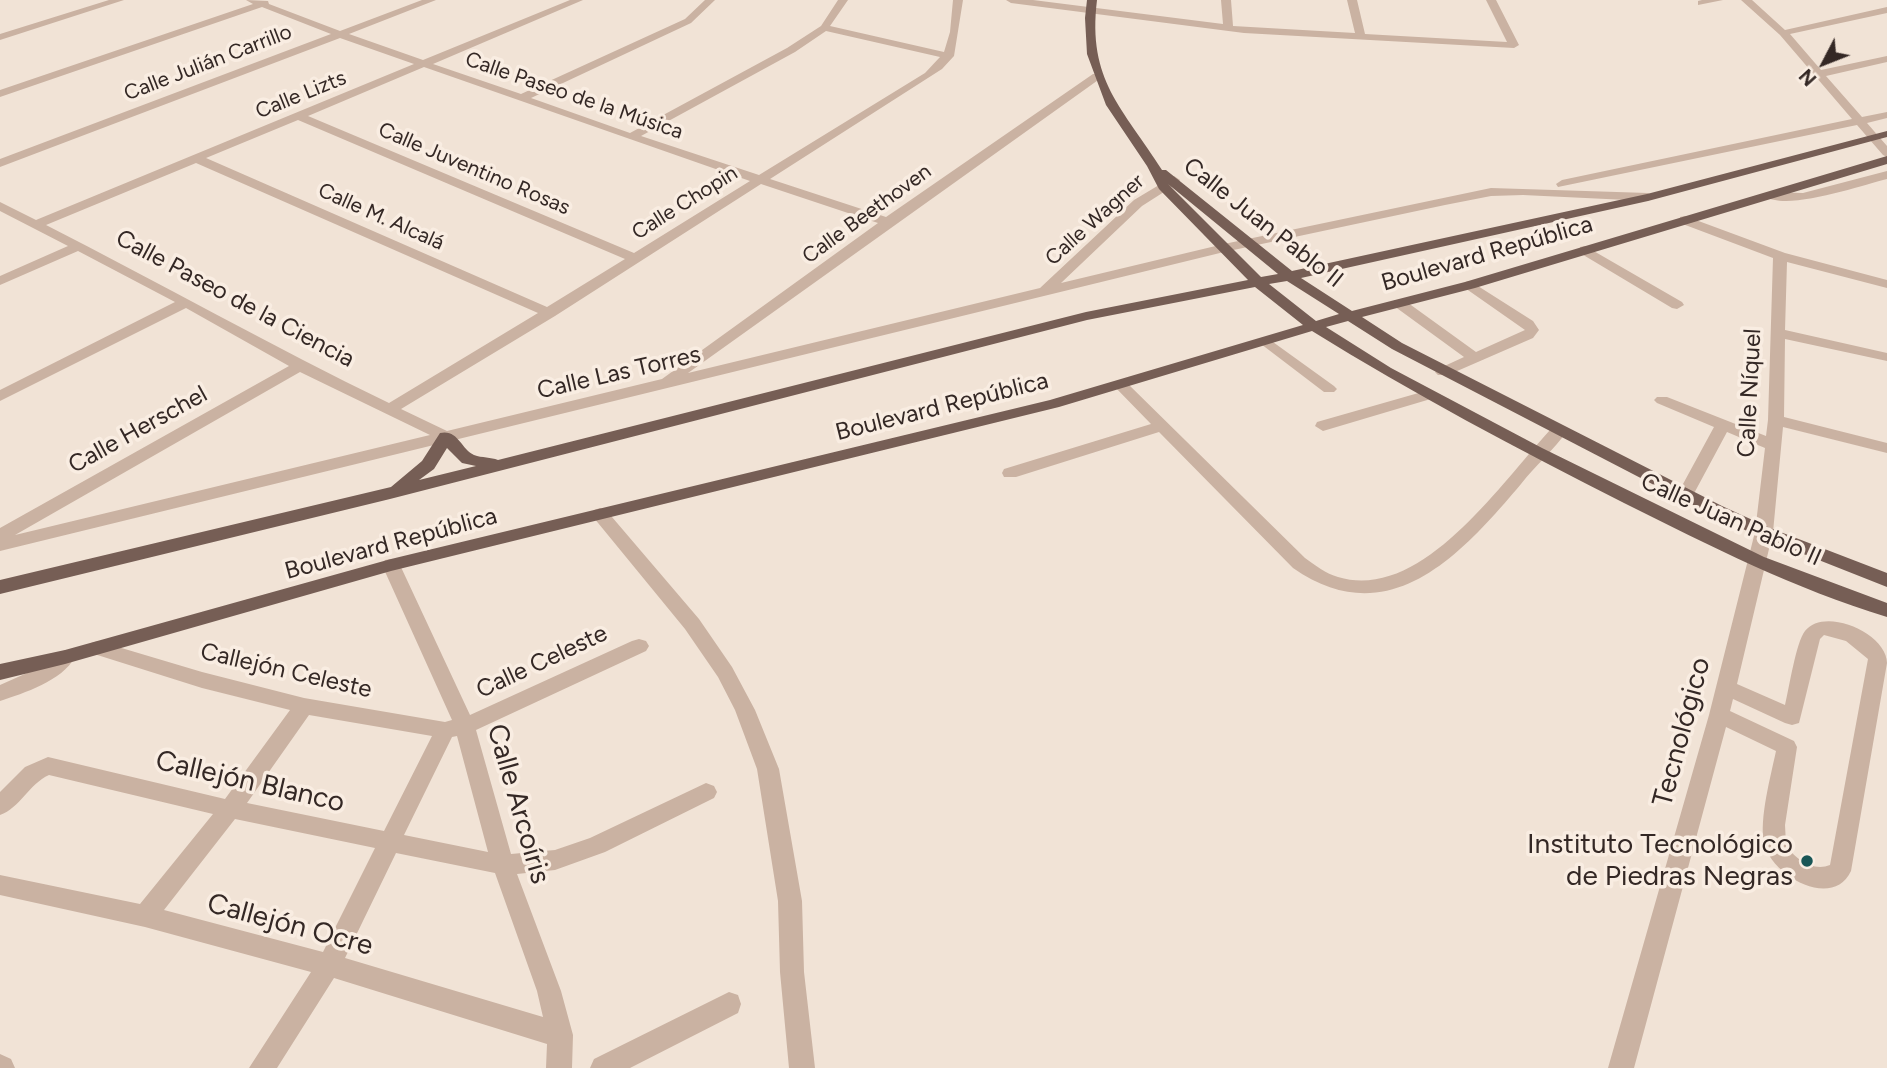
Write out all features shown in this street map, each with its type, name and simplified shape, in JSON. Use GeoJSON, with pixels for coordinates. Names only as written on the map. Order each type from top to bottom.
{"type":"FeatureCollection","features":[{"type":"Feature","properties":{"kind":"main road"},"geometry":{"type":"LineString","coordinates":[[1090,6],[1097,76],[1110,105],[1130,136],[1165,179]]}},
{"type":"Feature","properties":{"kind":"main road","name":"Boulevard República"},"geometry":{"type":"LineString","coordinates":[[5,585],[390,492],[1086,316],[1289,276],[1648,197],[1880,135]]}},
{"type":"Feature","properties":{"kind":"main road","name":"Boulevard República"},"geometry":{"type":"LineString","coordinates":[[0,672],[99,648],[391,565],[1054,404],[1348,316],[1470,285],[1887,160]]}},
{"type":"Feature","properties":{"kind":"main road","name":"Calle Juan Pablo II"},"geometry":{"type":"LineString","coordinates":[[1165,179],[1289,276],[1348,316],[1443,372],[1685,495],[1764,532],[1887,580]]}},
{"type":"Feature","properties":{"kind":"main road","name":"Calle Juan Pablo II"},"geometry":{"type":"LineString","coordinates":[[1165,179],[1224,248],[1258,282],[1315,327],[1429,395],[1536,452],[1758,562],[1887,610]]}},
{"type":"Feature","properties":{"kind":"main road"},"geometry":{"type":"LineString","coordinates":[[390,492],[428,465],[446,436],[468,458],[502,464]]}},
{"type":"Feature","properties":{"kind":"street"},"geometry":{"type":"LineString","coordinates":[[0,37],[119,0]]}},
{"type":"Feature","properties":{"kind":"street","name":"Calle Julián Carrillo"},"geometry":{"type":"LineString","coordinates":[[0,163],[431,0]]}},
{"type":"Feature","properties":{"kind":"street","name":"Calle Lizts"},"geometry":{"type":"LineString","coordinates":[[37,224],[578,0]]}},
{"type":"Feature","properties":{"kind":"street"},"geometry":{"type":"LineString","coordinates":[[522,98],[688,21],[710,0]]}},
{"type":"Feature","properties":{"kind":"street"},"geometry":{"type":"LineString","coordinates":[[631,137],[791,50],[824,28],[843,0]]}},
{"type":"Feature","properties":{"kind":"street"},"geometry":{"type":"LineString","coordinates":[[824,28],[948,56],[953,45],[958,0]]}},
{"type":"Feature","properties":{"kind":"street"},"geometry":{"type":"LineString","coordinates":[[1011,0],[1090,6],[1228,28],[1514,45],[1491,0]]}},
{"type":"Feature","properties":{"kind":"street"},"geometry":{"type":"LineString","coordinates":[[1226,0],[1228,28]]}},
{"type":"Feature","properties":{"kind":"street"},"geometry":{"type":"LineString","coordinates":[[1352,0],[1361,38]]}},
{"type":"Feature","properties":{"kind":"street"},"geometry":{"type":"LineString","coordinates":[[1701,4],[1718,0]]}},
{"type":"Feature","properties":{"kind":"street"},"geometry":{"type":"LineString","coordinates":[[1746,0],[1783,33],[1860,121],[1880,135],[1887,153]]}},
{"type":"Feature","properties":{"kind":"street"},"geometry":{"type":"LineString","coordinates":[[0,94],[262,1]]}},
{"type":"Feature","properties":{"kind":"street","name":"Calle Paseo de la Música"},"geometry":{"type":"LineString","coordinates":[[262,1],[339,34],[426,65],[631,137],[888,222]]}},
{"type":"Feature","properties":{"kind":"street"},"geometry":{"type":"LineString","coordinates":[[1783,33],[1887,10]]}},
{"type":"Feature","properties":{"kind":"street","name":"Calle Chopin"},"geometry":{"type":"LineString","coordinates":[[390,409],[550,313],[929,75],[948,56]]}},
{"type":"Feature","properties":{"kind":"street"},"geometry":{"type":"LineString","coordinates":[[1819,74],[1887,59]]}},
{"type":"Feature","properties":{"kind":"street","name":"Calle Beethoven"},"geometry":{"type":"LineString","coordinates":[[662,386],[888,222],[1097,76]]}},
{"type":"Feature","properties":{"kind":"street"},"geometry":{"type":"LineString","coordinates":[[1523,191],[1597,178],[1887,115]]}},
{"type":"Feature","properties":{"kind":"street","name":"Calle Juventino Rosas"},"geometry":{"type":"LineString","coordinates":[[299,116],[634,258]]}},
{"type":"Feature","properties":{"kind":"street","name":"Calle M. Alcalá"},"geometry":{"type":"LineString","coordinates":[[195,158],[550,313]]}},
{"type":"Feature","properties":{"kind":"street"},"geometry":{"type":"LineString","coordinates":[[1771,196],[1803,197],[1887,175]]}},
{"type":"Feature","properties":{"kind":"street","name":"Calle Wagner"},"geometry":{"type":"LineString","coordinates":[[1043,292],[1165,179]]}},
{"type":"Feature","properties":{"kind":"street"},"geometry":{"type":"LineString","coordinates":[[1523,191],[1648,197]]}},
{"type":"Feature","properties":{"kind":"street","name":"Calle Las Torres"},"geometry":{"type":"LineString","coordinates":[[0,545],[1224,248],[1491,192],[1523,191]]}},
{"type":"Feature","properties":{"kind":"street","name":"Calle Paseo de la Ciencia"},"geometry":{"type":"LineString","coordinates":[[0,206],[186,302],[300,366],[446,436]]}},
{"type":"Feature","properties":{"kind":"street"},"geometry":{"type":"LineString","coordinates":[[1685,220],[1780,256],[1887,284]]}},
{"type":"Feature","properties":{"kind":"street"},"geometry":{"type":"LineString","coordinates":[[0,281],[79,246]]}},
{"type":"Feature","properties":{"kind":"street"},"geometry":{"type":"LineString","coordinates":[[1585,250],[1677,305]]}},
{"type":"Feature","properties":{"kind":"street","name":"Calle Níquel"},"geometry":{"type":"LineString","coordinates":[[1764,532],[1771,444],[1776,420],[1780,256]]}},
{"type":"Feature","properties":{"kind":"street"},"geometry":{"type":"LineString","coordinates":[[1443,372],[1528,335],[1532,330],[1528,324],[1470,285]]}},
{"type":"Feature","properties":{"kind":"street"},"geometry":{"type":"LineString","coordinates":[[0,396],[186,302]]}},
{"type":"Feature","properties":{"kind":"street"},"geometry":{"type":"LineString","coordinates":[[1399,303],[1474,358]]}},
{"type":"Feature","properties":{"kind":"street"},"geometry":{"type":"LineString","coordinates":[[1777,332],[1887,357]]}},
{"type":"Feature","properties":{"kind":"street"},"geometry":{"type":"LineString","coordinates":[[1266,341],[1329,389]]}},
{"type":"Feature","properties":{"kind":"street","name":"Calle Herschel"},"geometry":{"type":"LineString","coordinates":[[0,536],[300,366]]}},
{"type":"Feature","properties":{"kind":"street"},"geometry":{"type":"LineString","coordinates":[[1121,385],[1299,564],[1328,581],[1344,586],[1382,586],[1415,575],[1464,538],[1497,503],[1536,452],[1559,431]]}},
{"type":"Feature","properties":{"kind":"street"},"geometry":{"type":"LineString","coordinates":[[1323,426],[1429,395]]}},
{"type":"Feature","properties":{"kind":"street"},"geometry":{"type":"LineString","coordinates":[[1662,400],[1771,444]]}},
{"type":"Feature","properties":{"kind":"street"},"geometry":{"type":"LineString","coordinates":[[1776,420],[1887,448]]}},
{"type":"Feature","properties":{"kind":"street"},"geometry":{"type":"LineString","coordinates":[[1685,495],[1723,425]]}},
{"type":"Feature","properties":{"kind":"street"},"geometry":{"type":"LineString","coordinates":[[1010,473],[1161,426]]}},
{"type":"Feature","properties":{"kind":"street"},"geometry":{"type":"LineString","coordinates":[[600,514],[692,624],[725,672],[745,710],[768,769],[790,901],[792,972],[802,1068]]}},
{"type":"Feature","properties":{"kind":"street","name":"Tecnológico"},"geometry":{"type":"LineString","coordinates":[[1621,1068],[1726,687],[1764,532]]}},
{"type":"Feature","properties":{"kind":"street","name":"Calle Arcoíris"},"geometry":{"type":"LineString","coordinates":[[391,565],[455,728],[549,991],[560,1035],[559,1068]]}},
{"type":"Feature","properties":{"kind":"street"},"geometry":{"type":"LineString","coordinates":[[1826,627],[1854,637],[1875,652],[1878,659],[1840,871],[1830,877],[1815,879],[1794,869],[1776,852],[1772,836],[1792,717],[1811,636],[1819,628],[1826,627]]}},
{"type":"Feature","properties":{"kind":"street","name":"Calle Celeste"},"geometry":{"type":"LineString","coordinates":[[455,728],[639,646]]}},
{"type":"Feature","properties":{"kind":"street","name":"Callejón Celeste"},"geometry":{"type":"LineString","coordinates":[[99,648],[202,680],[304,706],[455,728]]}},
{"type":"Feature","properties":{"kind":"street"},"geometry":{"type":"LineString","coordinates":[[0,693],[50,670],[65,657]]}},
{"type":"Feature","properties":{"kind":"street"},"geometry":{"type":"LineString","coordinates":[[1726,687],[1792,717]]}},
{"type":"Feature","properties":{"kind":"street"},"geometry":{"type":"LineString","coordinates":[[145,916],[230,809],[304,706]]}},
{"type":"Feature","properties":{"kind":"street"},"geometry":{"type":"LineString","coordinates":[[1718,715],[1787,747]]}},
{"type":"Feature","properties":{"kind":"street"},"geometry":{"type":"LineString","coordinates":[[262,1068],[329,965],[391,843],[455,728]]}},
{"type":"Feature","properties":{"kind":"street","name":"Callejón Blanco"},"geometry":{"type":"LineString","coordinates":[[0,806],[32,773],[48,766],[230,809],[503,865],[555,860],[607,840],[706,792]]}},
{"type":"Feature","properties":{"kind":"street","name":"Callejón Ocre"},"geometry":{"type":"LineString","coordinates":[[0,885],[145,916],[329,965],[560,1035]]}},
{"type":"Feature","properties":{"kind":"street"},"geometry":{"type":"LineString","coordinates":[[603,1068],[729,1004]]}},
{"type":"Feature","properties":{"kind":"place","name":"Instituto Tecnológico de Piedras Negras"},"geometry":{"type":"Point","coordinates":[1807,861]}}]}
